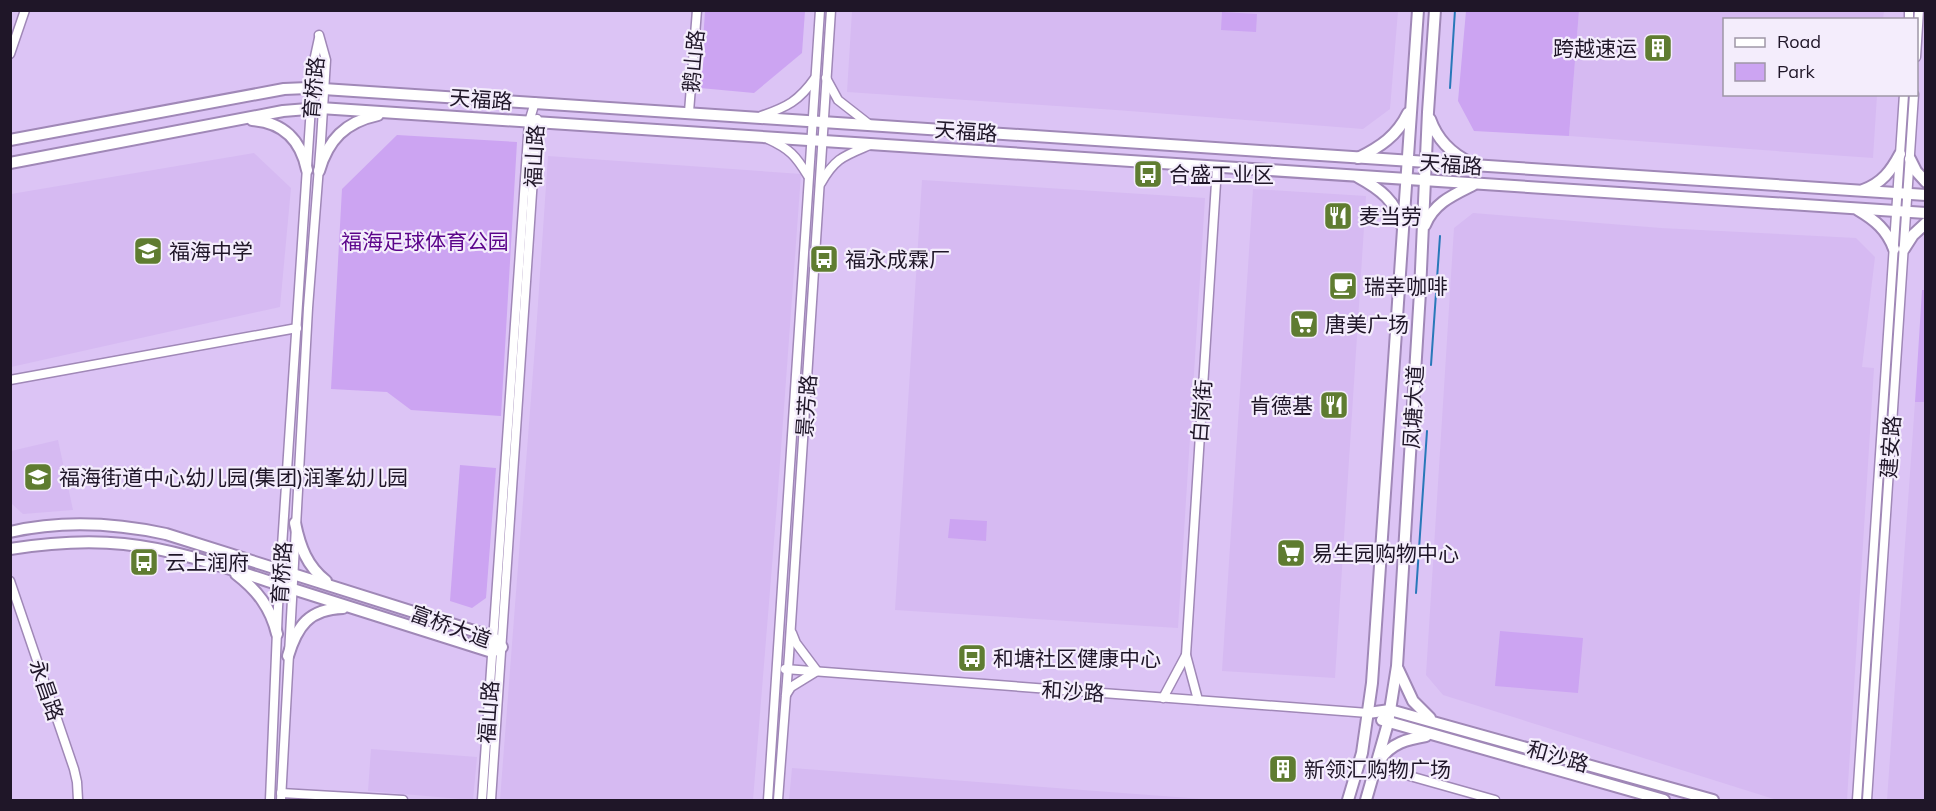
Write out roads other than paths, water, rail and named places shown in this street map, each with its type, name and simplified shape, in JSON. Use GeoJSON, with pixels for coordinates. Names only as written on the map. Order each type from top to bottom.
{"type":"FeatureCollection","features":[{"type":"Feature","properties":{"kind":"main road","name":"凤塘大道"},"geometry":{"type":"LineString","coordinates":[[1348,801],[1362,753],[1368,713],[1404,234],[1410,107],[1418,10]]}},
{"type":"Feature","properties":{"kind":"main road","name":"凤塘大道"},"geometry":{"type":"LineString","coordinates":[[1366,801],[1388,723],[1397,666],[1420,292],[1434,10]]}},
{"type":"Feature","properties":{"kind":"main road","name":"天福路"},"geometry":{"type":"LineString","coordinates":[[10,140],[284,89],[312,88],[1926,195]]}},
{"type":"Feature","properties":{"kind":"main road"},"geometry":{"type":"LineString","coordinates":[[1357,158],[1390,138],[1398,130],[1410,107]]}},
{"type":"Feature","properties":{"kind":"main road","name":"天福路"},"geometry":{"type":"LineString","coordinates":[[10,163],[283,111],[323,108],[1926,213]]}},
{"type":"Feature","properties":{"kind":"main road"},"geometry":{"type":"LineString","coordinates":[[319,171],[328,146],[350,125],[364,118],[394,112]]}},
{"type":"Feature","properties":{"kind":"main road"},"geometry":{"type":"LineString","coordinates":[[1428,112],[1435,132],[1443,141],[1461,159],[1476,166]]}},
{"type":"Feature","properties":{"kind":"main road"},"geometry":{"type":"LineString","coordinates":[[240,119],[269,123],[291,135],[304,156],[307,170]]}},
{"type":"Feature","properties":{"kind":"main road"},"geometry":{"type":"LineString","coordinates":[[1861,191],[1872,187],[1887,176],[1905,156],[1926,182]]}},
{"type":"Feature","properties":{"kind":"main road"},"geometry":{"type":"LineString","coordinates":[[1355,176],[1379,189],[1388,197],[1398,213],[1404,234]]}},
{"type":"Feature","properties":{"kind":"main road"},"geometry":{"type":"LineString","coordinates":[[1422,240],[1425,224],[1436,207],[1477,183]]}},
{"type":"Feature","properties":{"kind":"main road"},"geometry":{"type":"LineString","coordinates":[[1855,208],[1879,224],[1899,249],[1926,223]]}},
{"type":"Feature","properties":{"kind":"main road"},"geometry":{"type":"LineString","coordinates":[[295,523],[309,564],[334,586]]}},
{"type":"Feature","properties":{"kind":"main road","name":"富桥大道"},"geometry":{"type":"LineString","coordinates":[[10,532],[54,525],[105,525],[145,529],[186,539],[493,637],[497,649]]}},
{"type":"Feature","properties":{"kind":"main road","name":"富桥大道"},"geometry":{"type":"LineString","coordinates":[[10,549],[57,543],[104,542],[142,546],[181,555],[356,609],[497,649]]}},
{"type":"Feature","properties":{"kind":"main road"},"geometry":{"type":"LineString","coordinates":[[228,569],[248,583],[257,593],[270,612],[277,634]]}},
{"type":"Feature","properties":{"kind":"main road"},"geometry":{"type":"LineString","coordinates":[[288,656],[292,640],[299,628],[315,614],[327,609],[356,609]]}},
{"type":"Feature","properties":{"kind":"main road"},"geometry":{"type":"LineString","coordinates":[[1397,666],[1413,702],[1437,723]]}},
{"type":"Feature","properties":{"kind":"main road","name":"和沙路"},"geometry":{"type":"LineString","coordinates":[[1368,713],[1390,710],[1713,801]]}},
{"type":"Feature","properties":{"kind":"main road","name":"和沙路"},"geometry":{"type":"LineString","coordinates":[[1368,713],[1388,723],[1630,796],[1664,801]]}},
{"type":"Feature","properties":{"kind":"main road"},"geometry":{"type":"LineString","coordinates":[[1376,768],[1383,755],[1393,747],[1410,739],[1430,735]]}},
{"type":"Feature","properties":{"kind":"street"},"geometry":{"type":"LineString","coordinates":[[10,54],[25,10]]}},
{"type":"Feature","properties":{"kind":"street","name":"鹅山路"},"geometry":{"type":"LineString","coordinates":[[689,112],[697,10]]}},
{"type":"Feature","properties":{"kind":"street","name":"景芳路"},"geometry":{"type":"LineString","coordinates":[[777,801],[788,669],[819,186],[816,78],[820,10]]}},
{"type":"Feature","properties":{"kind":"street","name":"景芳路"},"geometry":{"type":"LineString","coordinates":[[818,121],[826,78],[831,10]]}},
{"type":"Feature","properties":{"kind":"street"},"geometry":{"type":"LineString","coordinates":[[1918,41],[1920,10]]}},
{"type":"Feature","properties":{"kind":"street","name":"育桥路"},"geometry":{"type":"LineString","coordinates":[[270,801],[277,634],[312,88],[314,61],[320,34],[326,60],[308,308],[281,797]]}},
{"type":"Feature","properties":{"kind":"street"},"geometry":{"type":"LineString","coordinates":[[759,117],[789,106],[805,93],[816,78]]}},
{"type":"Feature","properties":{"kind":"street"},"geometry":{"type":"LineString","coordinates":[[826,78],[838,100],[870,125]]}},
{"type":"Feature","properties":{"kind":"street","name":"建安路"},"geometry":{"type":"LineString","coordinates":[[1867,801],[1905,156],[1904,96]]}},
{"type":"Feature","properties":{"kind":"street","name":"建安路"},"geometry":{"type":"LineString","coordinates":[[1905,156],[1914,96]]}},
{"type":"Feature","properties":{"kind":"street","name":"福山路"},"geometry":{"type":"LineString","coordinates":[[493,637],[535,102]]}},
{"type":"Feature","properties":{"kind":"street","name":"福山路"},"geometry":{"type":"LineString","coordinates":[[491,801],[497,649],[533,122]]}},
{"type":"Feature","properties":{"kind":"street"},"geometry":{"type":"LineString","coordinates":[[765,138],[784,146],[797,157],[809,176]]}},
{"type":"Feature","properties":{"kind":"street","name":"景芳路"},"geometry":{"type":"LineString","coordinates":[[768,801],[809,176],[817,141]]}},
{"type":"Feature","properties":{"kind":"street"},"geometry":{"type":"LineString","coordinates":[[819,186],[830,167],[842,157],[870,145]]}},
{"type":"Feature","properties":{"kind":"street","name":"白岗街"},"geometry":{"type":"LineString","coordinates":[[1186,655],[1217,167]]}},
{"type":"Feature","properties":{"kind":"street","name":"建安路"},"geometry":{"type":"LineString","coordinates":[[1857,801],[1899,249]]}},
{"type":"Feature","properties":{"kind":"street"},"geometry":{"type":"LineString","coordinates":[[10,380],[297,328]]}},
{"type":"Feature","properties":{"kind":"street"},"geometry":{"type":"LineString","coordinates":[[181,555],[186,539]]}},
{"type":"Feature","properties":{"kind":"street","name":"永昌路"},"geometry":{"type":"LineString","coordinates":[[10,580],[74,769],[78,801]]}},
{"type":"Feature","properties":{"kind":"street"},"geometry":{"type":"LineString","coordinates":[[786,696],[792,687],[817,671],[796,643],[790,629]]}},
{"type":"Feature","properties":{"kind":"street","name":"福山路"},"geometry":{"type":"LineString","coordinates":[[482,801],[497,649]]}},
{"type":"Feature","properties":{"kind":"street"},"geometry":{"type":"LineString","coordinates":[[1163,698],[1186,655]]}},
{"type":"Feature","properties":{"kind":"street"},"geometry":{"type":"LineString","coordinates":[[1186,655],[1198,700]]}},
{"type":"Feature","properties":{"kind":"street","name":"和沙路"},"geometry":{"type":"LineString","coordinates":[[778,668],[1368,713]]}},
{"type":"Feature","properties":{"kind":"street"},"geometry":{"type":"LineString","coordinates":[[1392,771],[1495,801]]}},
{"type":"Feature","properties":{"kind":"street"},"geometry":{"type":"LineString","coordinates":[[281,797],[403,801]]}},
{"type":"Feature","properties":{"kind":"waterway"},"geometry":{"type":"LineString","coordinates":[[1450,88],[1455,10]]}},
{"type":"Feature","properties":{"kind":"waterway"},"geometry":{"type":"LineString","coordinates":[[1431,365],[1440,236]]}},
{"type":"Feature","properties":{"kind":"waterway"},"geometry":{"type":"LineString","coordinates":[[1416,593],[1427,431]]}},
{"type":"Feature","properties":{"kind":"place","name":"跨越速运"},"geometry":{"type":"Point","coordinates":[1658,48]}},
{"type":"Feature","properties":{"kind":"place","name":"合盛工业区"},"geometry":{"type":"Point","coordinates":[1148,174]}},
{"type":"Feature","properties":{"kind":"place","name":"麦当劳"},"geometry":{"type":"Point","coordinates":[1338,216]}},
{"type":"Feature","properties":{"kind":"place","name":"福海中学"},"geometry":{"type":"Point","coordinates":[148,251]}},
{"type":"Feature","properties":{"kind":"place","name":"福永成霖厂"},"geometry":{"type":"Point","coordinates":[824,259]}},
{"type":"Feature","properties":{"kind":"place","name":"瑞幸咖啡"},"geometry":{"type":"Point","coordinates":[1343,286]}},
{"type":"Feature","properties":{"kind":"place","name":"唐美广场"},"geometry":{"type":"Point","coordinates":[1304,324]}},
{"type":"Feature","properties":{"kind":"place","name":"肯德基"},"geometry":{"type":"Point","coordinates":[1334,405]}},
{"type":"Feature","properties":{"kind":"place","name":"福海街道中心幼儿园(集团)润峯幼儿园"},"geometry":{"type":"Point","coordinates":[38,477]}},
{"type":"Feature","properties":{"kind":"place","name":"易生园购物中心"},"geometry":{"type":"Point","coordinates":[1291,553]}},
{"type":"Feature","properties":{"kind":"place","name":"云上润府"},"geometry":{"type":"Point","coordinates":[144,562]}},
{"type":"Feature","properties":{"kind":"place","name":"和塘社区健康中心"},"geometry":{"type":"Point","coordinates":[972,658]}},
{"type":"Feature","properties":{"kind":"place","name":"新领汇购物广场"},"geometry":{"type":"Point","coordinates":[1283,769]}},
{"type":"Feature","properties":{"kind":"park label","name":"福海足球体育公园"},"geometry":{"type":"Point","coordinates":[425,241]}}]}
